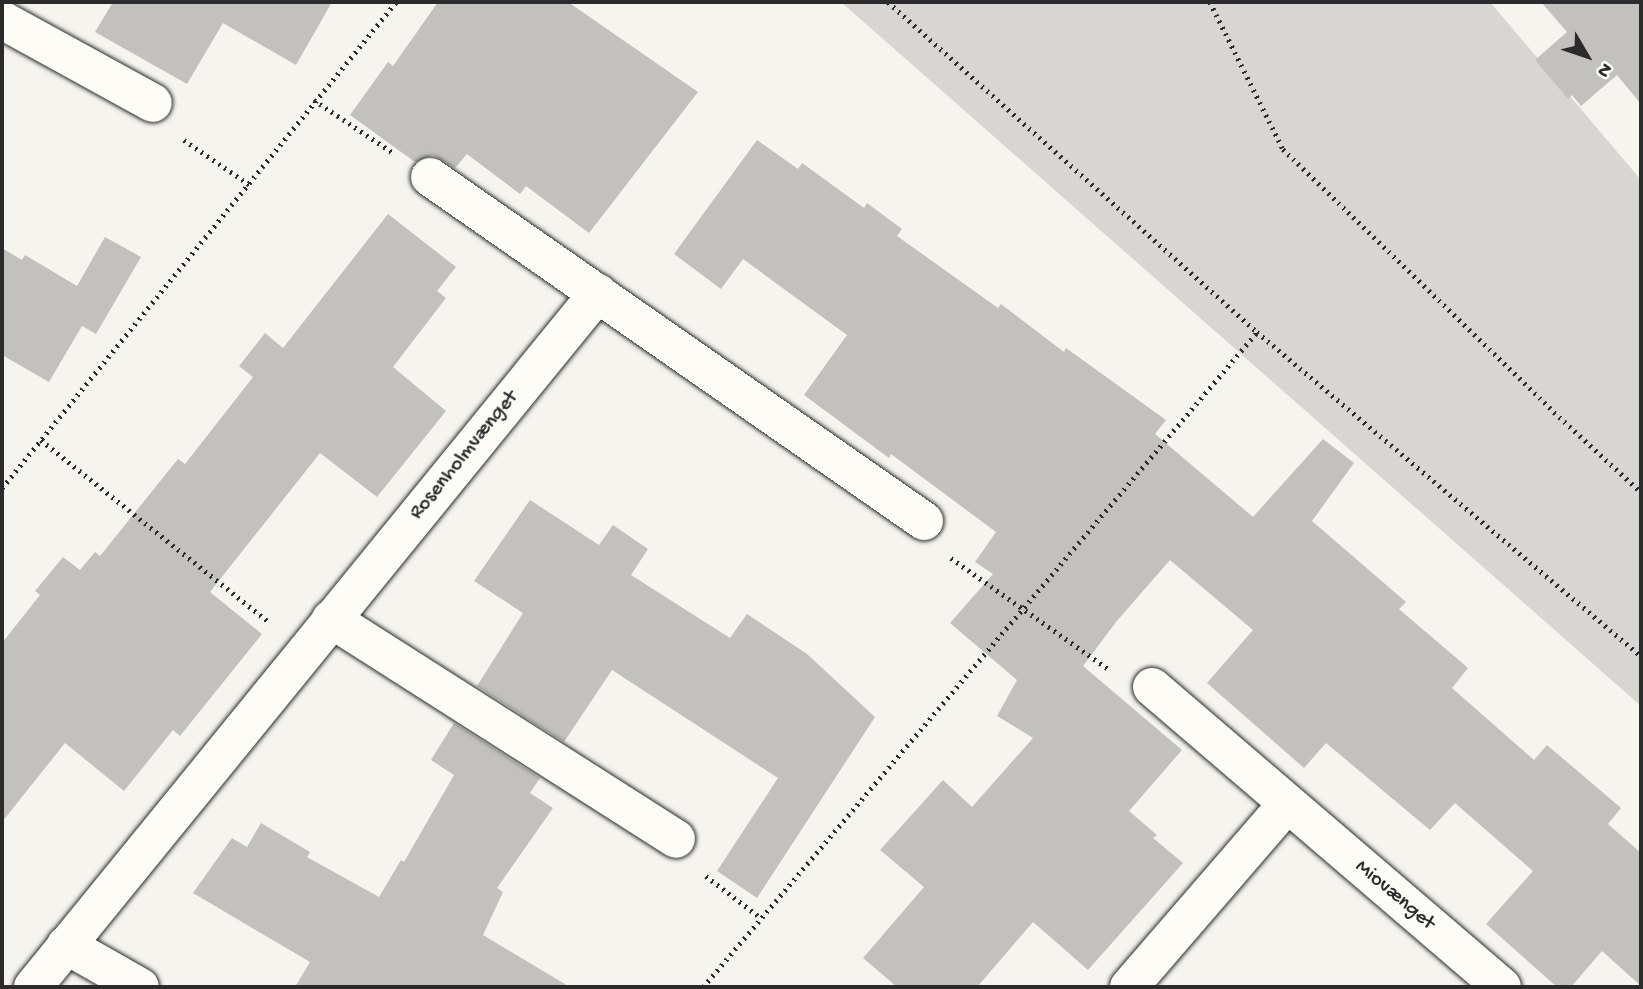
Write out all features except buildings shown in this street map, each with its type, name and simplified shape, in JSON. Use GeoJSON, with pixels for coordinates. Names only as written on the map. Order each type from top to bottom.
{"type":"FeatureCollection","features":[{"type":"Feature","properties":{"kind":"street"},"geometry":{"type":"LineString","coordinates":[[2,20],[153,103]]}},
{"type":"Feature","properties":{"kind":"street"},"geometry":{"type":"LineString","coordinates":[[430,177],[925,521]]}},
{"type":"Feature","properties":{"kind":"street","name":"Rosenholmvænget"},"geometry":{"type":"LineString","coordinates":[[33,987],[304,650],[598,293]]}},
{"type":"Feature","properties":{"kind":"street"},"geometry":{"type":"LineString","coordinates":[[331,619],[676,839]]}},
{"type":"Feature","properties":{"kind":"street","name":"Miovænget"},"geometry":{"type":"LineString","coordinates":[[1152,687],[1502,987]]}},
{"type":"Feature","properties":{"kind":"street"},"geometry":{"type":"LineString","coordinates":[[1129,987],[1287,804]]}},
{"type":"Feature","properties":{"kind":"street"},"geometry":{"type":"LineString","coordinates":[[66,945],[140,987]]}},
{"type":"Feature","properties":{"kind":"path"},"geometry":{"type":"LineString","coordinates":[[2,488],[396,2]]}},
{"type":"Feature","properties":{"kind":"path"},"geometry":{"type":"LineString","coordinates":[[888,2],[1257,332],[1641,656]]}},
{"type":"Feature","properties":{"kind":"path"},"geometry":{"type":"LineString","coordinates":[[1210,2],[1283,149],[1554,412],[1641,492]]}},
{"type":"Feature","properties":{"kind":"path"},"geometry":{"type":"LineString","coordinates":[[314,100],[430,177]]}},
{"type":"Feature","properties":{"kind":"path"},"geometry":{"type":"LineString","coordinates":[[153,103],[163,126],[250,185]]}},
{"type":"Feature","properties":{"kind":"path"},"geometry":{"type":"LineString","coordinates":[[703,987],[1257,332]]}},
{"type":"Feature","properties":{"kind":"path"},"geometry":{"type":"LineString","coordinates":[[41,440],[304,650]]}},
{"type":"Feature","properties":{"kind":"path"},"geometry":{"type":"LineString","coordinates":[[925,521],[929,542],[1127,682],[1152,687]]}},
{"type":"Feature","properties":{"kind":"path"},"geometry":{"type":"LineString","coordinates":[[676,839],[680,856],[761,918]]}},
{"type":"Feature","properties":{"kind":"shaded area"},"geometry":{"type":"Polygon","coordinates":[[[841,2],[1490,2],[1641,180],[1641,706],[841,2]]]}}]}
